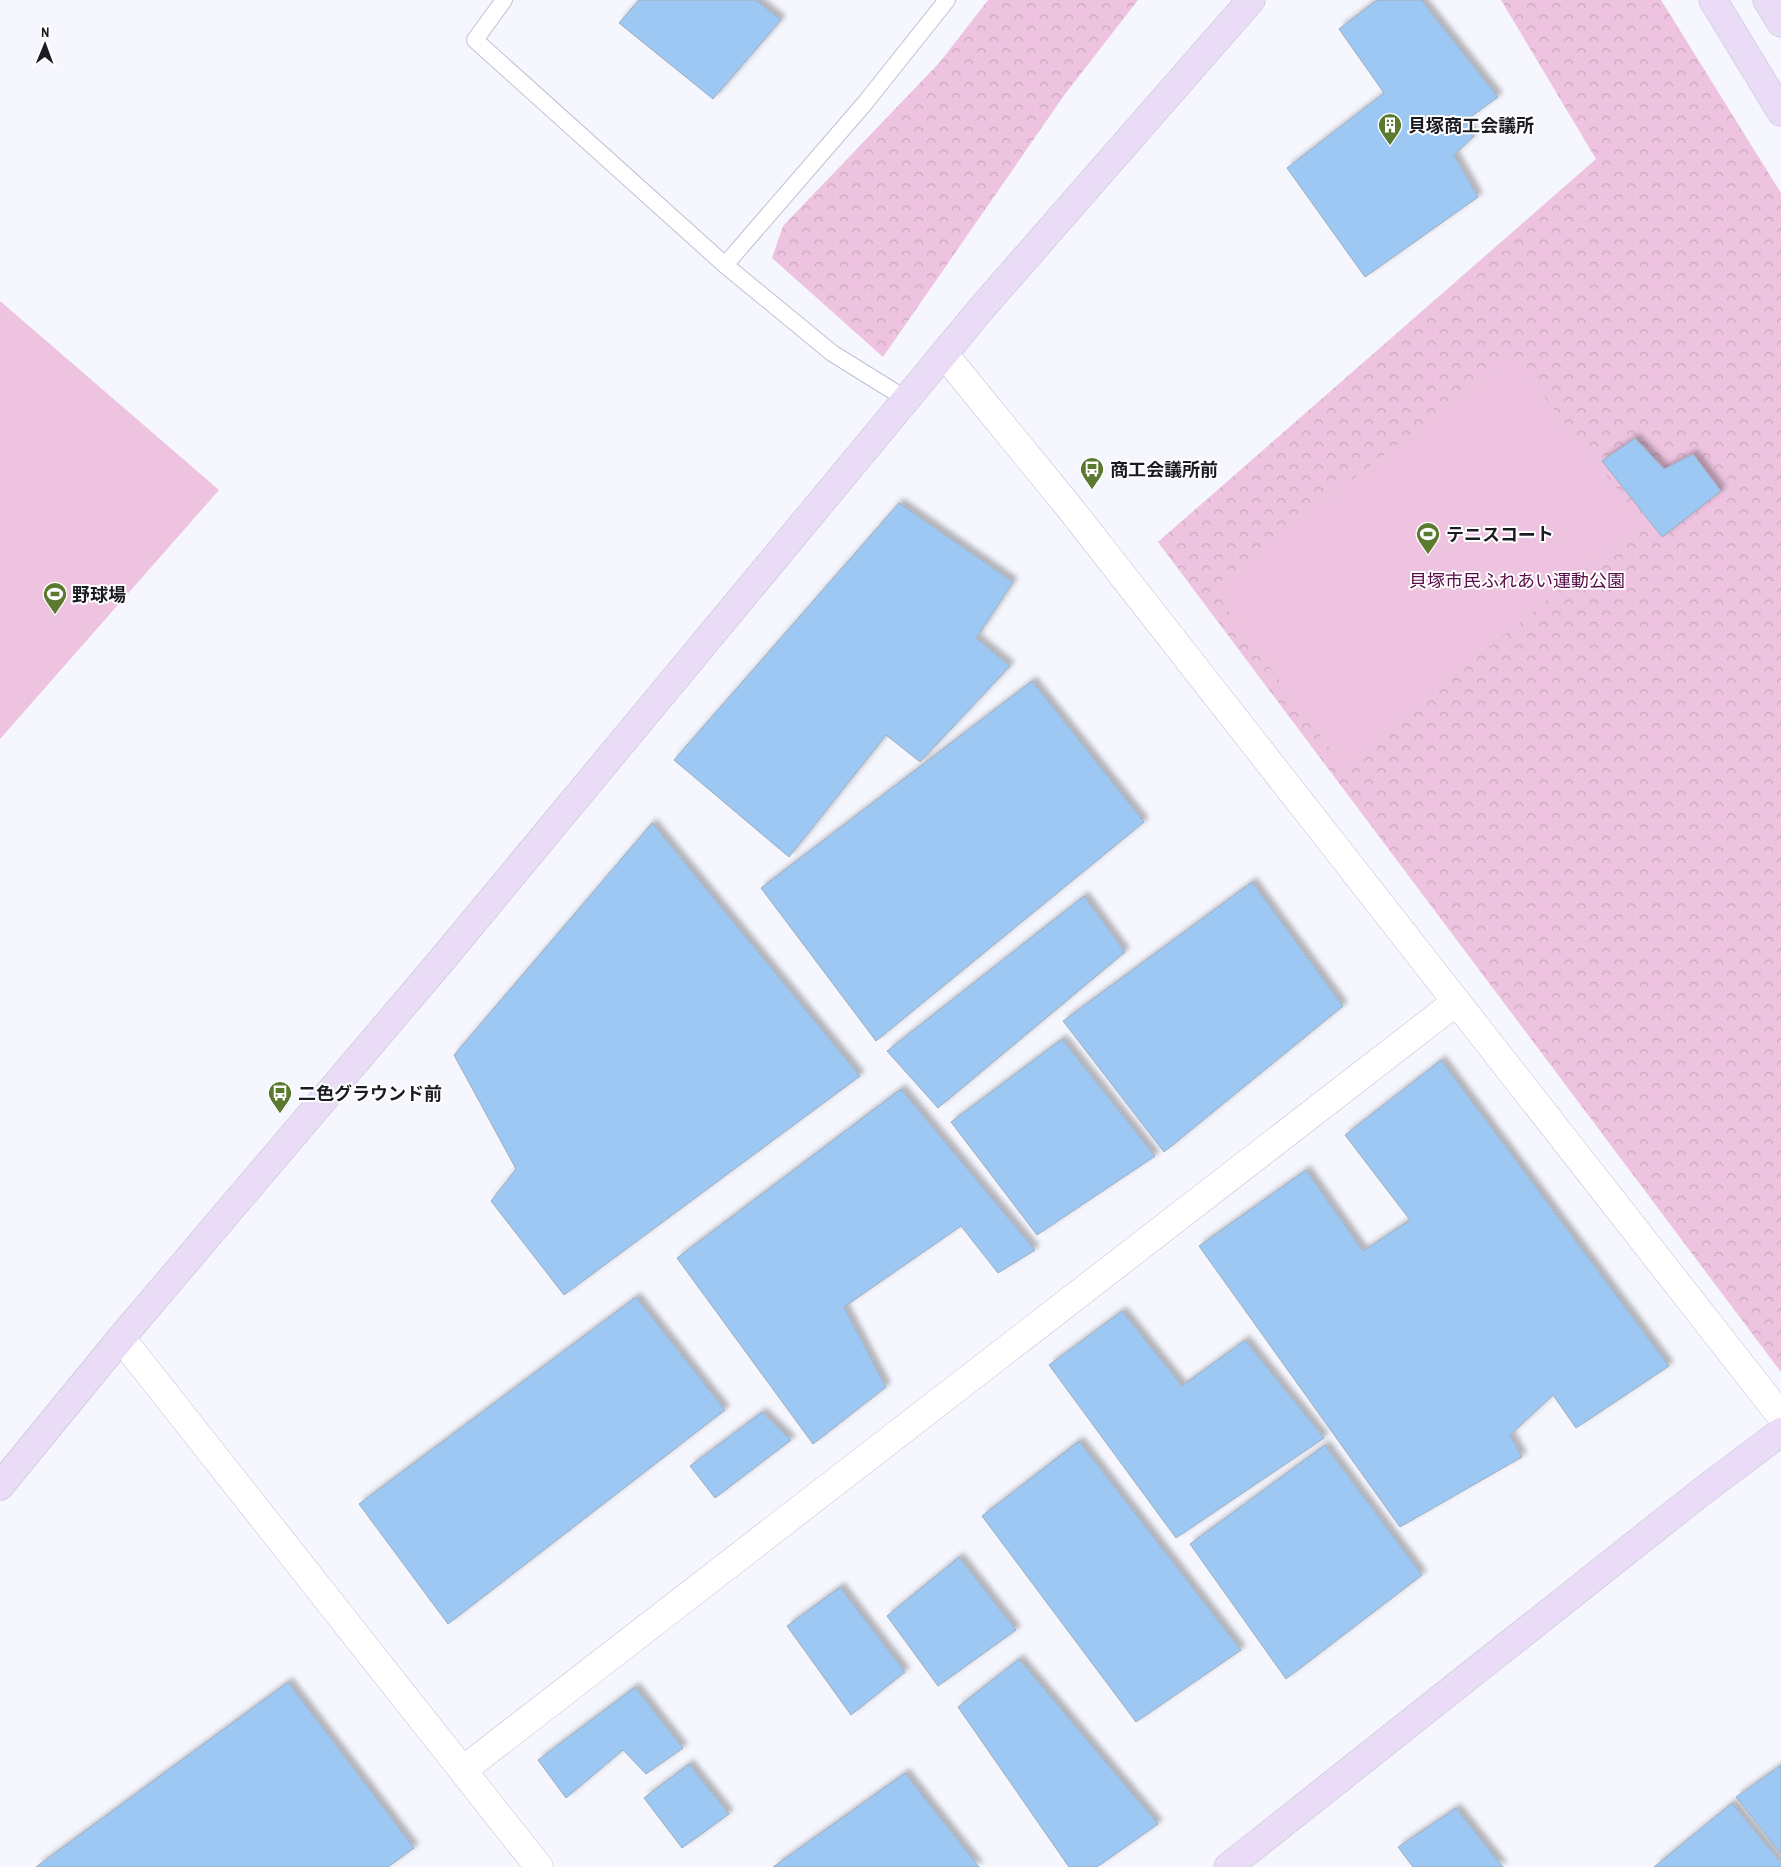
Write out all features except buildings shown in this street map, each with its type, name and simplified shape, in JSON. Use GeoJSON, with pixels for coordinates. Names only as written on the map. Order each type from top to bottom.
{"type":"FeatureCollection","features":[{"type":"Feature","properties":{"kind":"street"},"geometry":{"type":"LineString","coordinates":[[0,1486],[121,1338],[441,961],[994,294],[1251,0]]}},
{"type":"Feature","properties":{"kind":"street"},"geometry":{"type":"LineString","coordinates":[[1713,0],[1781,112]]}},
{"type":"Feature","properties":{"kind":"street"},"geometry":{"type":"LineString","coordinates":[[1767,0],[1781,23]]}},
{"type":"Feature","properties":{"kind":"street"},"geometry":{"type":"LineString","coordinates":[[944,354],[1068,507],[1781,1416]]}},
{"type":"Feature","properties":{"kind":"street"},"geometry":{"type":"LineString","coordinates":[[463,1770],[1456,1002]]}},
{"type":"Feature","properties":{"kind":"street"},"geometry":{"type":"LineString","coordinates":[[121,1338],[540,1867]]}},
{"type":"Feature","properties":{"kind":"street"},"geometry":{"type":"LineString","coordinates":[[1228,1867],[1700,1493],[1781,1432]]}},
{"type":"Feature","properties":{"kind":"lane"},"geometry":{"type":"LineString","coordinates":[[504,0],[475,40],[725,265],[832,353],[906,399]]}},
{"type":"Feature","properties":{"kind":"lane"},"geometry":{"type":"LineString","coordinates":[[725,265],[865,103],[947,0]]}},
{"type":"Feature","properties":{"kind":"green space"},"geometry":{"type":"Polygon","coordinates":[[[988,0],[1138,0],[1065,94],[883,357],[772,258],[783,226],[940,62],[988,0]]]}},
{"type":"Feature","properties":{"kind":"green space","name":"貝塚市民ふれあい運動公園"},"geometry":{"type":"Polygon","coordinates":[[[1501,0],[1661,0],[1781,193],[1781,1372],[1158,542],[1596,159],[1501,0]]]}},
{"type":"Feature","properties":{"kind":"green space","name":"野球場"},"geometry":{"type":"Polygon","coordinates":[[[0,301],[219,490],[0,739],[0,301]]]}},
{"type":"Feature","properties":{"kind":"green space","name":"テニスコート"},"geometry":{"type":"Polygon","coordinates":[[[1512,356],[1643,522],[1343,767],[1212,588],[1512,356]]]}},
{"type":"Feature","properties":{"kind":"place","name":"貝塚商工会議所"},"geometry":{"type":"Point","coordinates":[1390,146]}},
{"type":"Feature","properties":{"kind":"place","name":"商工会議所前"},"geometry":{"type":"Point","coordinates":[1092,490]}},
{"type":"Feature","properties":{"kind":"place","name":"テニスコート"},"geometry":{"type":"Point","coordinates":[1428,555]}},
{"type":"Feature","properties":{"kind":"place","name":"野球場"},"geometry":{"type":"Point","coordinates":[55,615]}},
{"type":"Feature","properties":{"kind":"place","name":"二色グラウンド前"},"geometry":{"type":"Point","coordinates":[280,1114]}}]}
